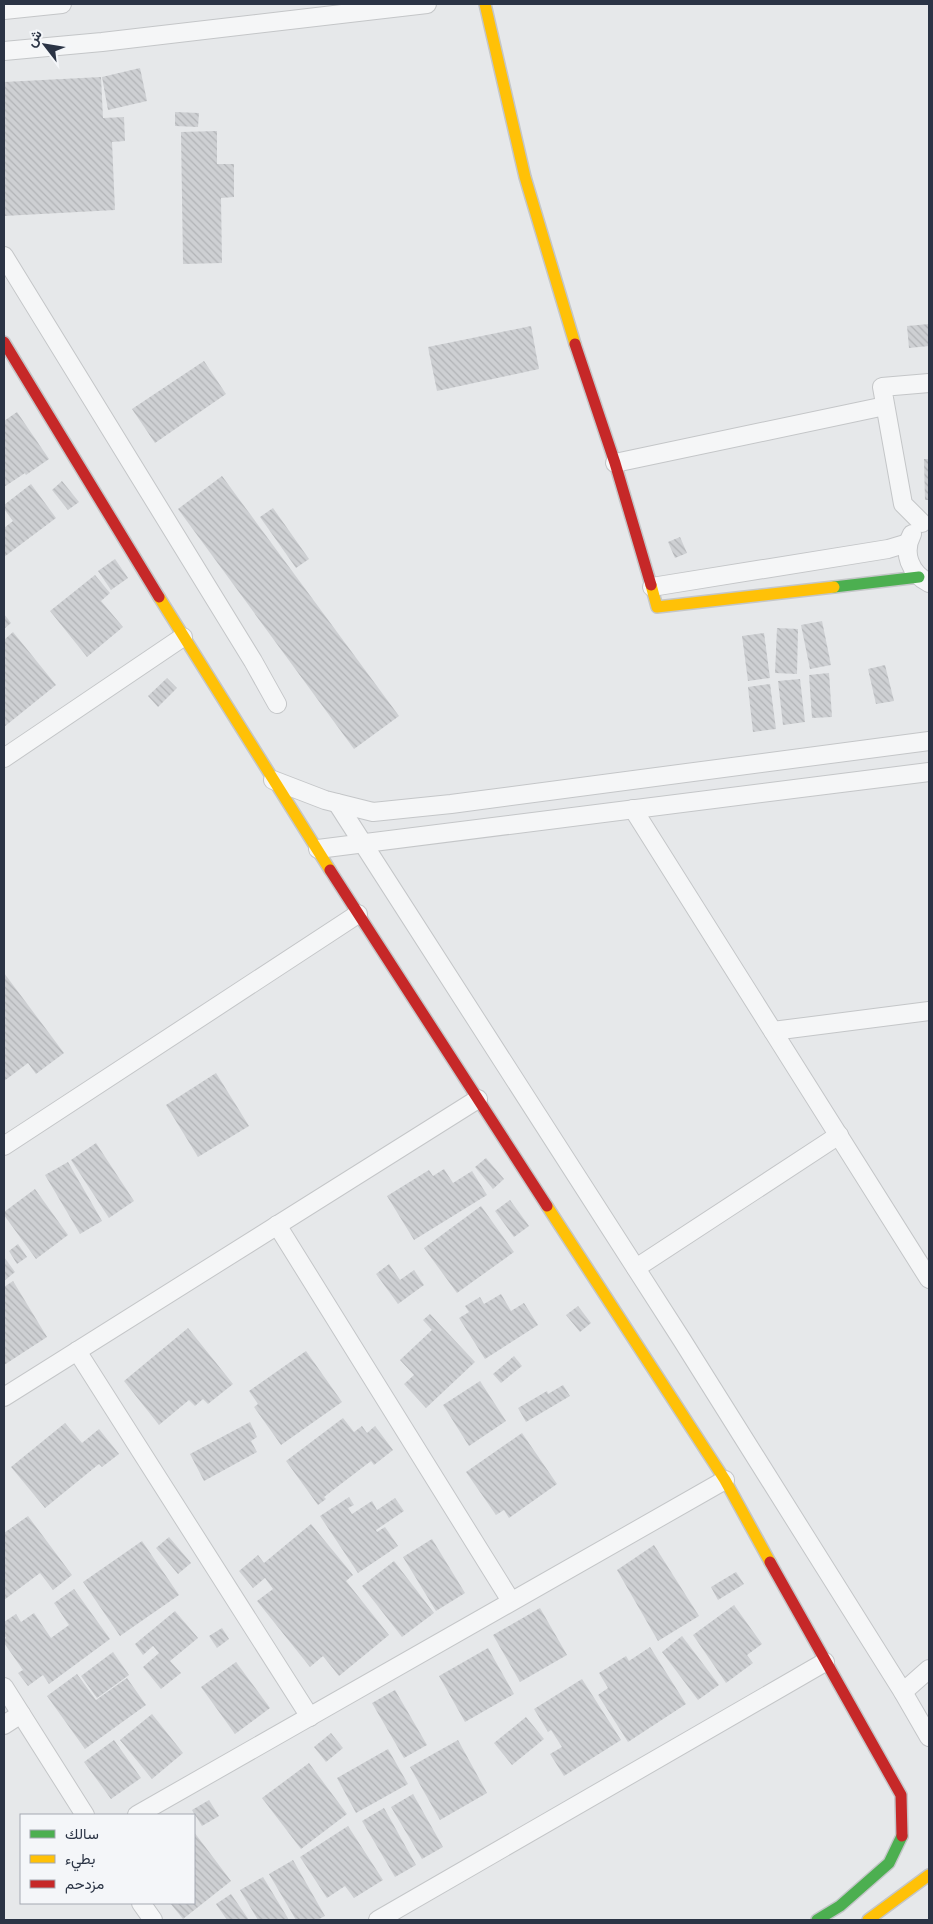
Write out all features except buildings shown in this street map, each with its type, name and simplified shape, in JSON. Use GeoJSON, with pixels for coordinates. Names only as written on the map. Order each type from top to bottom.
{"type":"FeatureCollection","features":[{"type":"Feature","properties":{"kind":"street"},"geometry":{"type":"LineString","coordinates":[[4,10],[62,4]]}},
{"type":"Feature","properties":{"kind":"street"},"geometry":{"type":"LineString","coordinates":[[4,51],[102,42],[427,4]]}},
{"type":"Feature","properties":{"kind":"street"},"geometry":{"type":"LineString","coordinates":[[485,4],[525,177],[573,338],[615,463],[657,607],[924,580]]}},
{"type":"Feature","properties":{"kind":"street"},"geometry":{"type":"LineString","coordinates":[[4,256],[252,660],[277,704]]}},
{"type":"Feature","properties":{"kind":"street"},"geometry":{"type":"LineString","coordinates":[[4,342],[183,637],[273,780],[725,1480],[824,1662],[901,1795],[902,1835],[890,1863],[840,1906],[817,1920]]}},
{"type":"Feature","properties":{"kind":"street"},"geometry":{"type":"LineString","coordinates":[[924,580],[913,570],[907,552],[908,543],[916,529],[926,522],[903,504],[882,387],[929,382]]}},
{"type":"Feature","properties":{"kind":"street"},"geometry":{"type":"LineString","coordinates":[[615,463],[885,406]]}},
{"type":"Feature","properties":{"kind":"street"},"geometry":{"type":"LineString","coordinates":[[652,587],[888,549],[908,543]]}},
{"type":"Feature","properties":{"kind":"street"},"geometry":{"type":"LineString","coordinates":[[4,758],[183,637]]}},
{"type":"Feature","properties":{"kind":"street"},"geometry":{"type":"LineString","coordinates":[[273,780],[337,803],[373,812],[929,741]]}},
{"type":"Feature","properties":{"kind":"street"},"geometry":{"type":"LineString","coordinates":[[318,849],[929,772]]}},
{"type":"Feature","properties":{"kind":"street"},"geometry":{"type":"LineString","coordinates":[[337,803],[636,1268],[903,1692],[929,1737]]}},
{"type":"Feature","properties":{"kind":"street"},"geometry":{"type":"LineString","coordinates":[[633,809],[929,1279]]}},
{"type":"Feature","properties":{"kind":"street"},"geometry":{"type":"LineString","coordinates":[[4,1146],[358,914]]}},
{"type":"Feature","properties":{"kind":"street"},"geometry":{"type":"LineString","coordinates":[[773,1031],[929,1011]]}},
{"type":"Feature","properties":{"kind":"street"},"geometry":{"type":"LineString","coordinates":[[4,1398],[478,1099]]}},
{"type":"Feature","properties":{"kind":"street"},"geometry":{"type":"LineString","coordinates":[[636,1268],[838,1135]]}},
{"type":"Feature","properties":{"kind":"street"},"geometry":{"type":"LineString","coordinates":[[278,1225],[511,1601]]}},
{"type":"Feature","properties":{"kind":"street"},"geometry":{"type":"LineString","coordinates":[[78,1351],[310,1716]]}},
{"type":"Feature","properties":{"kind":"street"},"geometry":{"type":"LineString","coordinates":[[139,1814],[725,1480]]}},
{"type":"Feature","properties":{"kind":"street"},"geometry":{"type":"LineString","coordinates":[[378,1920],[824,1662]]}},
{"type":"Feature","properties":{"kind":"street"},"geometry":{"type":"LineString","coordinates":[[903,1692],[929,1669]]}},
{"type":"Feature","properties":{"kind":"street"},"geometry":{"type":"LineString","coordinates":[[4,1687],[84,1814]]}},
{"type":"Feature","properties":{"kind":"street"},"geometry":{"type":"LineString","coordinates":[[4,1725],[21,1714]]}},
{"type":"Feature","properties":{"kind":"street"},"geometry":{"type":"LineString","coordinates":[[868,1920],[929,1875]]}},
{"type":"Feature","properties":{"kind":"street"},"geometry":{"type":"LineString","coordinates":[[142,1904],[153,1920]]}},
{"type":"Feature","properties":{"kind":"traffic: fast"},"geometry":{"type":"LineString","coordinates":[[834,587],[919,577]]}},
{"type":"Feature","properties":{"kind":"traffic: fast"},"geometry":{"type":"LineString","coordinates":[[817,1920],[840,1906],[889,1863],[902,1836]]}},
{"type":"Feature","properties":{"kind":"traffic: slow"},"geometry":{"type":"LineString","coordinates":[[485,4],[525,177],[575,344]]}},
{"type":"Feature","properties":{"kind":"traffic: slow"},"geometry":{"type":"LineString","coordinates":[[651,585],[657,607],[834,587]]}},
{"type":"Feature","properties":{"kind":"traffic: slow"},"geometry":{"type":"LineString","coordinates":[[159,597],[330,870]]}},
{"type":"Feature","properties":{"kind":"traffic: slow"},"geometry":{"type":"LineString","coordinates":[[547,1206],[725,1480],[770,1562]]}},
{"type":"Feature","properties":{"kind":"traffic: slow"},"geometry":{"type":"LineString","coordinates":[[868,1920],[929,1875]]}},
{"type":"Feature","properties":{"kind":"traffic: jam"},"geometry":{"type":"LineString","coordinates":[[4,342],[159,597]]}},
{"type":"Feature","properties":{"kind":"traffic: jam"},"geometry":{"type":"LineString","coordinates":[[575,344],[615,463],[651,585]]}},
{"type":"Feature","properties":{"kind":"traffic: jam"},"geometry":{"type":"LineString","coordinates":[[330,870],[547,1206]]}},
{"type":"Feature","properties":{"kind":"traffic: jam"},"geometry":{"type":"LineString","coordinates":[[770,1562],[901,1795],[902,1836]]}}]}
